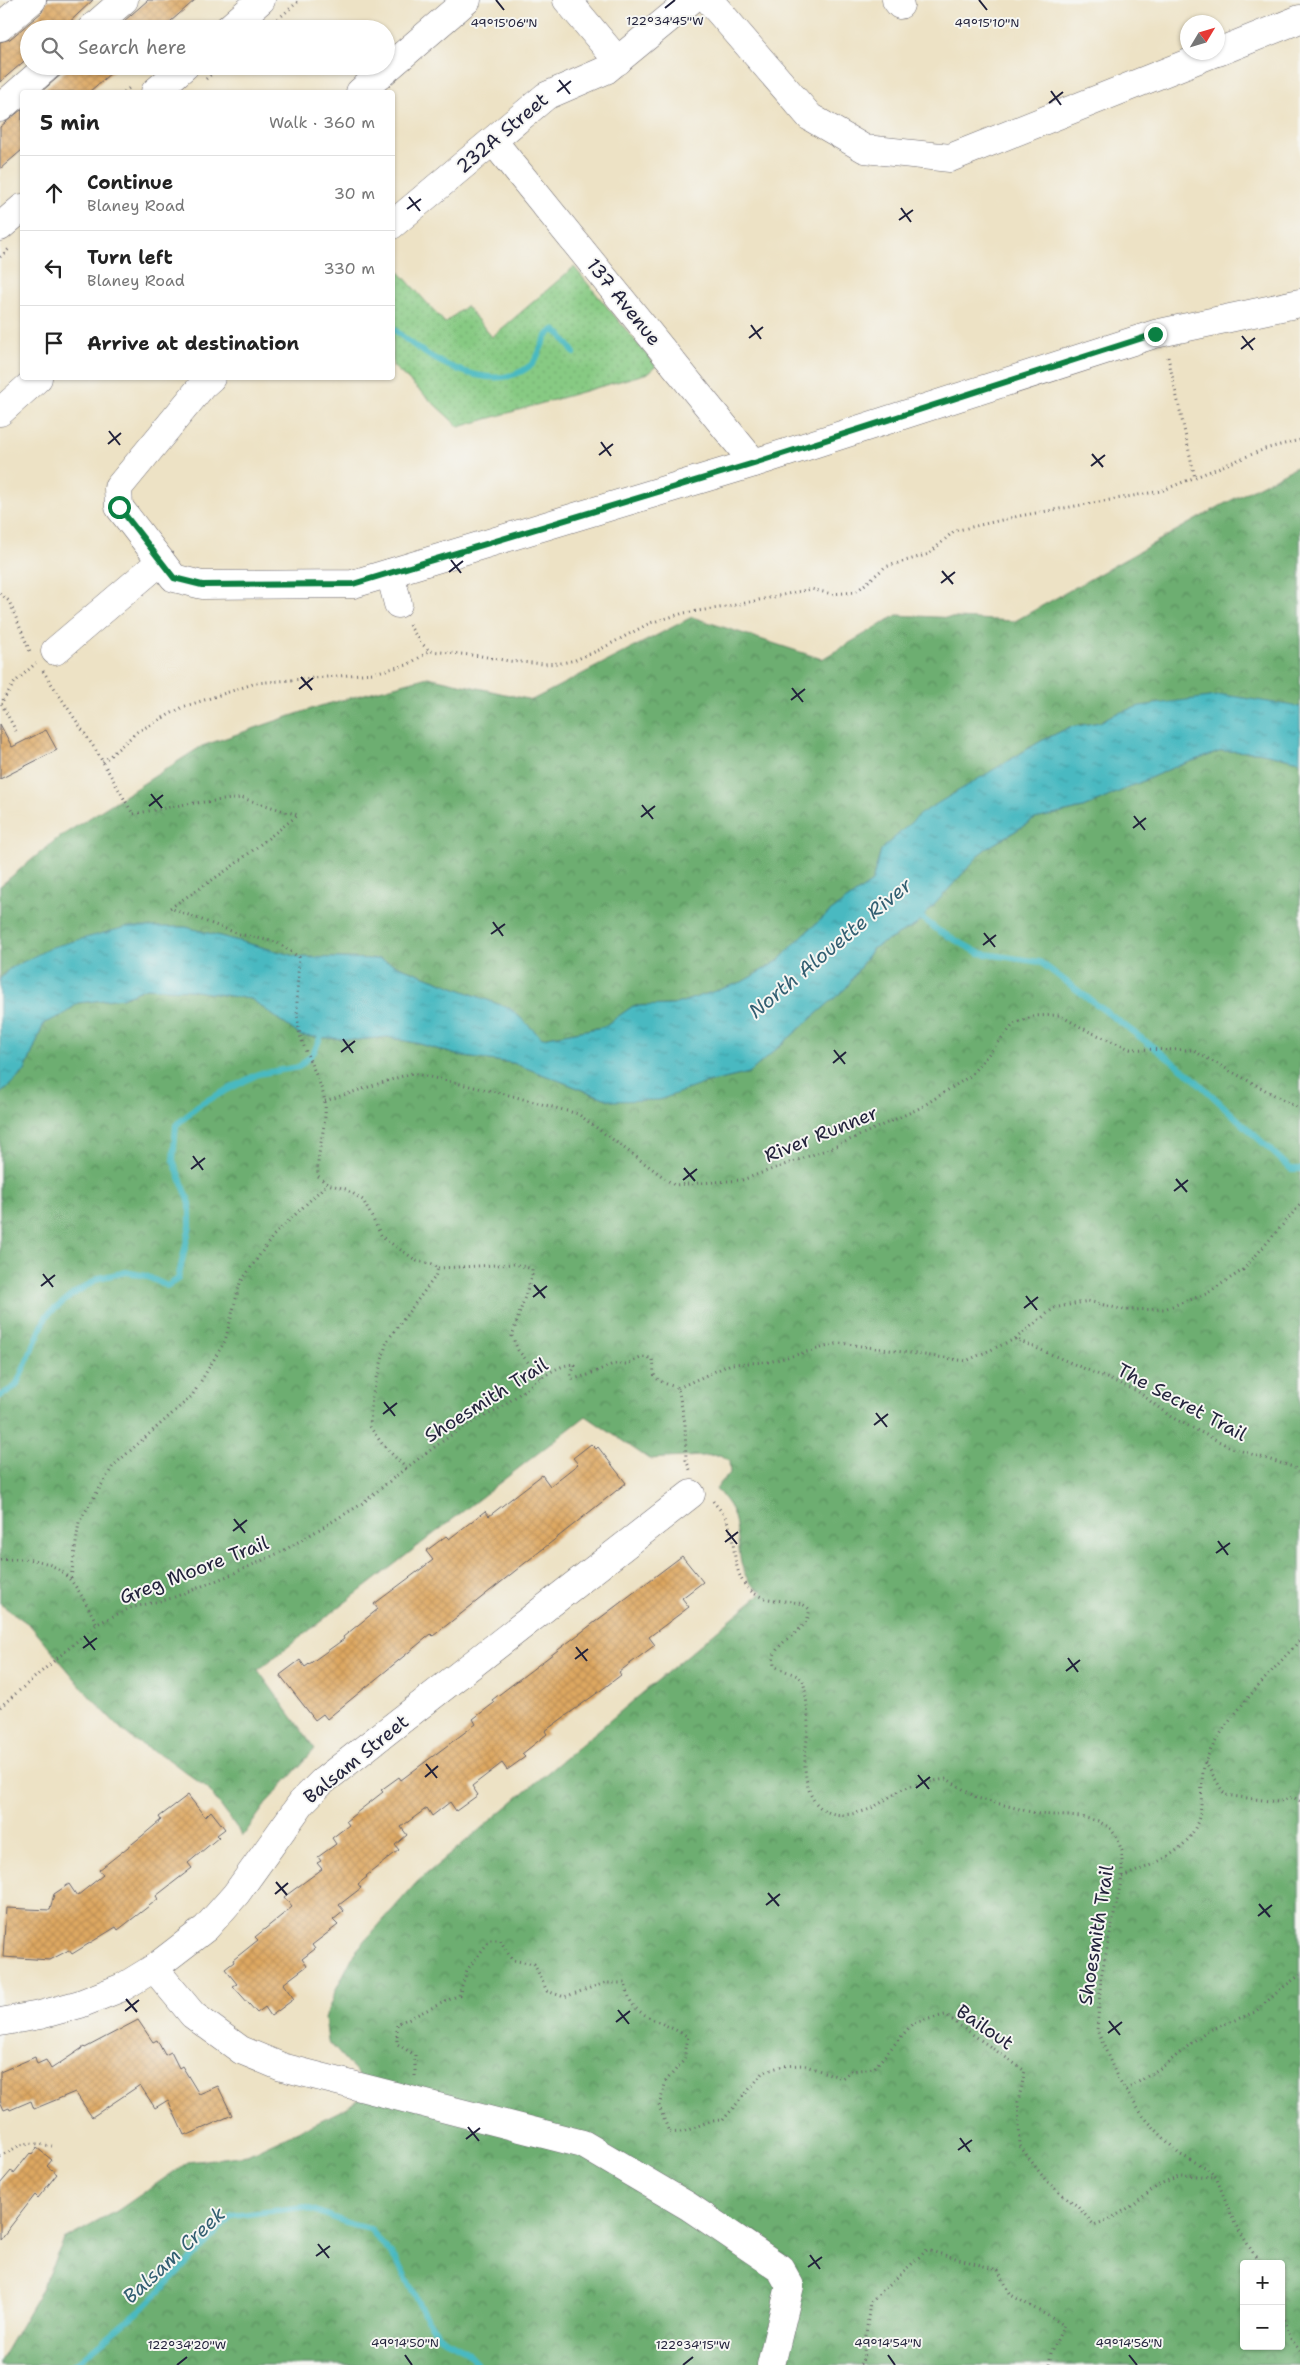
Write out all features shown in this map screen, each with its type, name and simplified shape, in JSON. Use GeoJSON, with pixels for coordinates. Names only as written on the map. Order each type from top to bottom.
{"type":"FeatureCollection","features":[{"type":"Feature","properties":{"kind":"street"},"geometry":{"type":"LineString","coordinates":[[0,27],[32,0]]}},
{"type":"Feature","properties":{"kind":"street"},"geometry":{"type":"LineString","coordinates":[[101,20],[124,0]]}},
{"type":"Feature","properties":{"kind":"street"},"geometry":{"type":"LineString","coordinates":[[395,62],[467,0]]}},
{"type":"Feature","properties":{"kind":"street"},"geometry":{"type":"LineString","coordinates":[[567,0],[618,61]]}},
{"type":"Feature","properties":{"kind":"street","name":"232A Street"},"geometry":{"type":"LineString","coordinates":[[395,223],[546,96],[562,87],[600,74],[691,0]]}},
{"type":"Feature","properties":{"kind":"street"},"geometry":{"type":"LineString","coordinates":[[710,0],[810,117],[865,149],[950,158],[1197,60]]}},
{"type":"Feature","properties":{"kind":"street"},"geometry":{"type":"LineString","coordinates":[[248,20],[266,12]]}},
{"type":"Feature","properties":{"kind":"street"},"geometry":{"type":"LineString","coordinates":[[1225,49],[1300,19]]}},
{"type":"Feature","properties":{"kind":"street"},"geometry":{"type":"LineString","coordinates":[[21,90],[38,75]]}},
{"type":"Feature","properties":{"kind":"street"},"geometry":{"type":"LineString","coordinates":[[157,90],[175,75]]}},
{"type":"Feature","properties":{"kind":"street"},"geometry":{"type":"LineString","coordinates":[[362,90],[380,75]]}},
{"type":"Feature","properties":{"kind":"street"},"geometry":{"type":"LineString","coordinates":[[0,108],[20,90]]}},
{"type":"Feature","properties":{"kind":"street","name":"137 Avenue"},"geometry":{"type":"LineString","coordinates":[[493,141],[754,463]]}},
{"type":"Feature","properties":{"kind":"street"},"geometry":{"type":"LineString","coordinates":[[0,227],[20,210]]}},
{"type":"Feature","properties":{"kind":"street"},"geometry":{"type":"LineString","coordinates":[[209,380],[118,488],[119,507],[174,578],[202,585],[353,584],[754,463],[1155,334],[1300,303]]}},
{"type":"Feature","properties":{"kind":"street"},"geometry":{"type":"LineString","coordinates":[[0,412],[36,380]]}},
{"type":"Feature","properties":{"kind":"street"},"geometry":{"type":"LineString","coordinates":[[46,657],[161,561]]}},
{"type":"Feature","properties":{"kind":"street"},"geometry":{"type":"LineString","coordinates":[[390,573],[398,604]]}},
{"type":"Feature","properties":{"kind":"street","name":"Balsam Street"},"geometry":{"type":"LineString","coordinates":[[0,2022],[40,2015],[80,2004],[123,1987],[154,1968],[206,1928],[236,1894],[302,1802],[322,1782],[698,1488]]}},
{"type":"Feature","properties":{"kind":"street"},"geometry":{"type":"LineString","coordinates":[[154,1968],[194,2015],[241,2050],[282,2067],[583,2144],[688,2206],[780,2268],[790,2286],[771,2365]]}},
{"type":"Feature","properties":{"kind":"path"},"geometry":{"type":"LineString","coordinates":[[266,12],[300,0]]}},
{"type":"Feature","properties":{"kind":"path"},"geometry":{"type":"LineString","coordinates":[[1168,357],[1195,478]]}},
{"type":"Feature","properties":{"kind":"path"},"geometry":{"type":"LineString","coordinates":[[103,762],[137,732],[192,704],[256,683],[373,674],[407,665],[430,651],[544,664],[575,660],[599,650],[644,626],[684,613],[726,607],[811,589],[832,594],[856,592],[868,584],[885,566],[929,554],[954,531],[1019,516],[1161,490],[1265,449],[1300,440]]}},
{"type":"Feature","properties":{"kind":"path"},"geometry":{"type":"LineString","coordinates":[[0,593],[9,601],[27,648],[46,657],[133,814],[186,804],[242,798],[298,815],[230,868],[170,908],[239,934],[276,942],[300,956],[297,1000],[301,1036],[325,1101],[323,1136],[317,1160],[318,1176],[327,1184],[346,1188],[363,1200],[382,1238],[399,1251],[417,1261],[432,1264],[438,1268],[515,1264],[532,1269],[527,1292],[513,1328],[512,1336],[518,1350],[541,1378]]}},
{"type":"Feature","properties":{"kind":"path"},"geometry":{"type":"LineString","coordinates":[[398,604],[415,634],[430,651]]}},
{"type":"Feature","properties":{"kind":"path"},"geometry":{"type":"LineString","coordinates":[[16,730],[1,704],[15,682],[46,657]]}},
{"type":"Feature","properties":{"kind":"path","name":"River Runner"},"geometry":{"type":"LineString","coordinates":[[325,1101],[412,1073],[505,1094],[578,1114],[674,1185],[742,1180],[834,1147],[920,1108],[970,1076],[1014,1024],[1034,1016],[1059,1015],[1088,1031],[1130,1049],[1192,1050],[1300,1109]]}},
{"type":"Feature","properties":{"kind":"path"},"geometry":{"type":"LineString","coordinates":[[71,1578],[79,1522],[113,1466],[192,1396],[225,1341],[240,1283],[273,1236],[327,1184]]}},
{"type":"Feature","properties":{"kind":"path"},"geometry":{"type":"LineString","coordinates":[[678,1388],[731,1364],[769,1362],[840,1343],[966,1361],[1014,1339],[1054,1308],[1088,1301],[1124,1310],[1164,1309],[1206,1294],[1243,1270],[1300,1205]]}},
{"type":"Feature","properties":{"kind":"path"},"geometry":{"type":"LineString","coordinates":[[406,1468],[383,1445],[370,1426],[372,1397],[387,1341],[435,1277],[438,1268]]}},
{"type":"Feature","properties":{"kind":"path","name":"The Secret Trail"},"geometry":{"type":"LineString","coordinates":[[1014,1339],[1138,1391],[1170,1417],[1232,1448],[1293,1467],[1300,1472]]}},
{"type":"Feature","properties":{"kind":"path","name":"Shoesmith Trail"},"geometry":{"type":"LineString","coordinates":[[406,1468],[466,1426],[500,1408],[541,1378],[571,1364],[575,1365],[571,1375],[573,1379],[613,1364],[627,1364],[643,1357],[651,1358],[654,1363],[654,1375],[657,1379],[678,1388],[685,1424],[686,1460],[698,1488],[728,1522],[737,1564],[746,1586],[761,1597],[800,1603],[809,1609],[805,1622],[777,1649],[773,1660],[777,1668],[792,1673],[803,1680],[808,1725],[805,1767],[808,1787],[817,1806],[826,1813],[833,1815],[865,1811],[903,1789],[927,1781],[948,1779],[977,1798],[1039,1814],[1081,1817],[1098,1821],[1110,1828],[1116,1836],[1122,1852],[1122,1878],[1101,1977],[1097,2030],[1118,2079],[1143,2116],[1179,2154],[1205,2167],[1216,2177]]}},
{"type":"Feature","properties":{"kind":"path","name":"Greg Moore Trail"},"geometry":{"type":"LineString","coordinates":[[0,1707],[97,1624],[130,1608],[172,1598],[283,1551],[360,1505],[406,1468]]}},
{"type":"Feature","properties":{"kind":"path"},"geometry":{"type":"LineString","coordinates":[[0,1560],[21,1558],[53,1566],[71,1578],[97,1624]]}},
{"type":"Feature","properties":{"kind":"path"},"geometry":{"type":"LineString","coordinates":[[1122,1878],[1172,1855],[1190,1839],[1200,1817],[1205,1762],[1221,1733],[1300,1640]]}},
{"type":"Feature","properties":{"kind":"path"},"geometry":{"type":"LineString","coordinates":[[1205,1762],[1224,1795],[1277,1802],[1293,1797],[1300,1801]]}},
{"type":"Feature","properties":{"kind":"path","name":"Bailout"},"geometry":{"type":"LineString","coordinates":[[417,2102],[415,2056],[397,2044],[397,2024],[459,1995],[467,1970],[490,1940],[500,1940],[512,1960],[534,1964],[547,1991],[564,1997],[605,1983],[625,1983],[632,2004],[642,2014],[675,2028],[688,2038],[684,2060],[666,2081],[659,2106],[669,2132],[680,2134],[710,2120],[723,2120],[764,2072],[782,2066],[803,2065],[842,2078],[850,2071],[874,2068],[913,2023],[945,2015],[1025,2071],[1018,2102],[1020,2146],[1046,2182],[1077,2206],[1094,2225],[1110,2219],[1135,2204],[1160,2184],[1181,2175],[1216,2177]]}},
{"type":"Feature","properties":{"kind":"path"},"geometry":{"type":"LineString","coordinates":[[1126,2090],[1165,2065],[1205,2032],[1254,2012],[1280,1989],[1300,1975]]}},
{"type":"Feature","properties":{"kind":"path"},"geometry":{"type":"LineString","coordinates":[[0,2157],[12,2152],[20,2145],[30,2142],[52,2146]]}},
{"type":"Feature","properties":{"kind":"path"},"geometry":{"type":"LineString","coordinates":[[1216,2177],[1234,2222],[1258,2260]]}},
{"type":"Feature","properties":{"kind":"path"},"geometry":{"type":"LineString","coordinates":[[860,2365],[864,2359],[870,2302],[927,2250],[998,2270],[1011,2295],[1064,2324],[1051,2353],[1049,2365]]}},
{"type":"Feature","properties":{"kind":"path"},"geometry":{"type":"LineString","coordinates":[[1285,2321],[1292,2339],[1300,2351]]}},
{"type":"Feature","properties":{"kind":"green space"},"geometry":{"type":"Polygon","coordinates":[[[395,267],[445,323],[466,306],[492,337],[574,267],[656,366],[648,373],[459,427],[395,368],[395,267]]]}},
{"type":"Feature","properties":{"kind":"green space"},"geometry":{"type":"Polygon","coordinates":[[[1300,465],[1300,707],[1112,715],[1100,722],[1070,727],[1041,741],[1008,761],[881,850],[872,882],[831,911],[804,934],[778,961],[742,982],[673,1005],[633,1006],[603,1027],[542,1038],[511,1009],[380,959],[299,957],[186,927],[9,969],[0,979],[0,886],[58,838],[202,746],[320,706],[428,677],[532,700],[692,617],[822,659],[897,615],[1015,621],[1222,505],[1300,465]]]}},
{"type":"Feature","properties":{"kind":"green space"},"geometry":{"type":"Polygon","coordinates":[[[1222,751],[1258,752],[1300,761],[1300,2365],[0,2365],[0,2361],[36,2299],[64,2240],[117,2211],[188,2162],[247,2155],[338,2112],[373,2091],[328,2041],[325,2018],[336,1989],[355,1952],[417,1882],[763,1592],[753,1586],[742,1568],[732,1511],[716,1488],[730,1473],[729,1461],[720,1455],[649,1459],[586,1416],[258,1670],[315,1749],[268,1801],[243,1836],[208,1789],[168,1759],[137,1742],[121,1729],[91,1698],[30,1625],[0,1604],[0,1094],[25,1071],[44,1023],[63,1015],[78,1003],[122,998],[146,988],[188,990],[251,999],[301,1036],[357,1040],[387,1037],[420,1044],[464,1057],[513,1063],[612,1101],[703,1084],[749,1073],[846,988],[872,949],[916,925],[984,850],[1035,819],[1083,808],[1172,768],[1222,751]]]}},
{"type":"Feature","properties":{"kind":"water","name":"North Alouette River"},"geometry":{"type":"Polygon","coordinates":[[[1225,695],[1300,707],[1300,761],[1258,752],[1222,751],[1172,768],[1083,808],[1035,819],[984,850],[916,925],[872,949],[846,988],[749,1073],[703,1084],[659,1100],[612,1101],[513,1063],[464,1057],[420,1044],[387,1037],[357,1040],[301,1036],[251,999],[188,990],[146,988],[122,998],[78,1003],[63,1015],[44,1023],[25,1071],[0,1094],[0,979],[9,969],[52,947],[126,927],[186,927],[299,957],[380,959],[511,1009],[542,1038],[603,1027],[633,1006],[673,1005],[742,982],[778,961],[804,934],[831,911],[872,882],[881,850],[920,814],[1041,741],[1070,727],[1100,722],[1112,715],[1140,706],[1225,695]]]}},
{"type":"Feature","properties":{"kind":"building"},"geometry":{"type":"Polygon","coordinates":[[[47,0],[93,0],[72,20],[33,20],[42,12],[47,0]]]}},
{"type":"Feature","properties":{"kind":"building"},"geometry":{"type":"Polygon","coordinates":[[[148,0],[195,0],[172,20],[125,20],[148,0]]]}},
{"type":"Feature","properties":{"kind":"building"},"geometry":{"type":"Polygon","coordinates":[[[20,31],[20,65],[0,82],[0,42],[10,39],[20,31]]]}},
{"type":"Feature","properties":{"kind":"building"},"geometry":{"type":"Polygon","coordinates":[[[61,75],[109,75],[91,90],[43,90],[61,75]]]}},
{"type":"Feature","properties":{"kind":"building"},"geometry":{"type":"Polygon","coordinates":[[[20,111],[20,152],[0,169],[0,127],[20,111]]]}},
{"type":"Feature","properties":{"kind":"building"},"geometry":{"type":"Polygon","coordinates":[[[0,724],[12,747],[46,730],[57,750],[0,779],[0,724]]]}},
{"type":"Feature","properties":{"kind":"building"},"geometry":{"type":"Polygon","coordinates":[[[591,1444],[596,1449],[598,1447],[626,1483],[433,1636],[431,1634],[327,1719],[323,1714],[315,1720],[280,1675],[300,1660],[305,1667],[344,1639],[343,1637],[378,1609],[374,1604],[433,1560],[426,1551],[446,1536],[449,1539],[485,1511],[489,1516],[542,1475],[550,1486],[578,1464],[573,1458],[591,1444]]]}},
{"type":"Feature","properties":{"kind":"building"},"geometry":{"type":"Polygon","coordinates":[[[682,1556],[703,1582],[682,1598],[689,1607],[649,1637],[655,1645],[619,1672],[621,1675],[545,1731],[547,1734],[522,1754],[525,1757],[507,1770],[502,1763],[472,1786],[478,1795],[456,1811],[450,1802],[432,1816],[427,1808],[401,1827],[407,1835],[395,1845],[399,1850],[366,1876],[358,1884],[361,1888],[339,1905],[344,1911],[333,1920],[338,1925],[312,1945],[315,1949],[302,1959],[307,1966],[283,1984],[294,1999],[271,2016],[265,2007],[257,2013],[233,1986],[237,1984],[225,1969],[258,1940],[255,1937],[292,1907],[284,1897],[322,1869],[317,1863],[321,1861],[318,1857],[336,1844],[332,1838],[349,1825],[346,1821],[383,1792],[381,1790],[399,1777],[401,1780],[476,1724],[473,1719],[494,1703],[492,1700],[682,1556]]]}},
{"type":"Feature","properties":{"kind":"building"},"geometry":{"type":"Polygon","coordinates":[[[188,1795],[205,1817],[211,1811],[225,1829],[217,1835],[219,1837],[188,1863],[192,1868],[156,1896],[158,1899],[118,1930],[116,1927],[72,1954],[69,1950],[50,1960],[3,1957],[6,1908],[50,1910],[54,1894],[69,1884],[77,1896],[103,1875],[99,1870],[161,1820],[159,1817],[188,1795]]]}},
{"type":"Feature","properties":{"kind":"building"},"geometry":{"type":"Polygon","coordinates":[[[138,2020],[153,2042],[157,2040],[165,2055],[171,2052],[179,2068],[182,2066],[199,2094],[218,2086],[232,2115],[188,2135],[184,2135],[168,2100],[155,2108],[140,2085],[92,2117],[75,2092],[34,2109],[31,2101],[10,2110],[9,2108],[4,2110],[0,2101],[0,2072],[35,2057],[37,2064],[46,2060],[51,2069],[84,2047],[138,2020]]]}},
{"type":"Feature","properties":{"kind":"building"},"geometry":{"type":"Polygon","coordinates":[[[37,2148],[52,2160],[47,2166],[57,2174],[38,2198],[35,2195],[0,2240],[0,2184],[11,2171],[14,2173],[30,2153],[32,2155],[37,2148]]]}},
{"type":"Feature","properties":{"kind":"waterway"},"geometry":{"type":"LineString","coordinates":[[395,330],[405,339],[439,361],[458,370],[478,375],[497,377],[515,374],[531,365],[537,357],[546,337],[554,330],[561,335],[574,353]]}},
{"type":"Feature","properties":{"kind":"waterway"},"geometry":{"type":"LineString","coordinates":[[916,913],[939,931],[979,953],[1040,962],[1189,1074],[1291,1169],[1300,1169]]}},
{"type":"Feature","properties":{"kind":"waterway"},"geometry":{"type":"LineString","coordinates":[[0,1396],[16,1386],[47,1315],[72,1295],[99,1278],[126,1272],[146,1276],[167,1286],[178,1279],[190,1226],[190,1203],[173,1160],[176,1125],[202,1103],[258,1074],[299,1067],[314,1052],[323,1031]]}},
{"type":"Feature","properties":{"kind":"waterway","name":"Balsam Creek"},"geometry":{"type":"LineString","coordinates":[[74,2365],[146,2305],[232,2216],[305,2207],[353,2225],[370,2229],[397,2261],[424,2314],[439,2336],[464,2349],[479,2365]]}},
{"type":"Feature","properties":{"kind":"route"},"geometry":{"type":"LineString","coordinates":[[119,507],[174,578],[202,585],[353,584],[754,463],[1155,334]]}}]}
